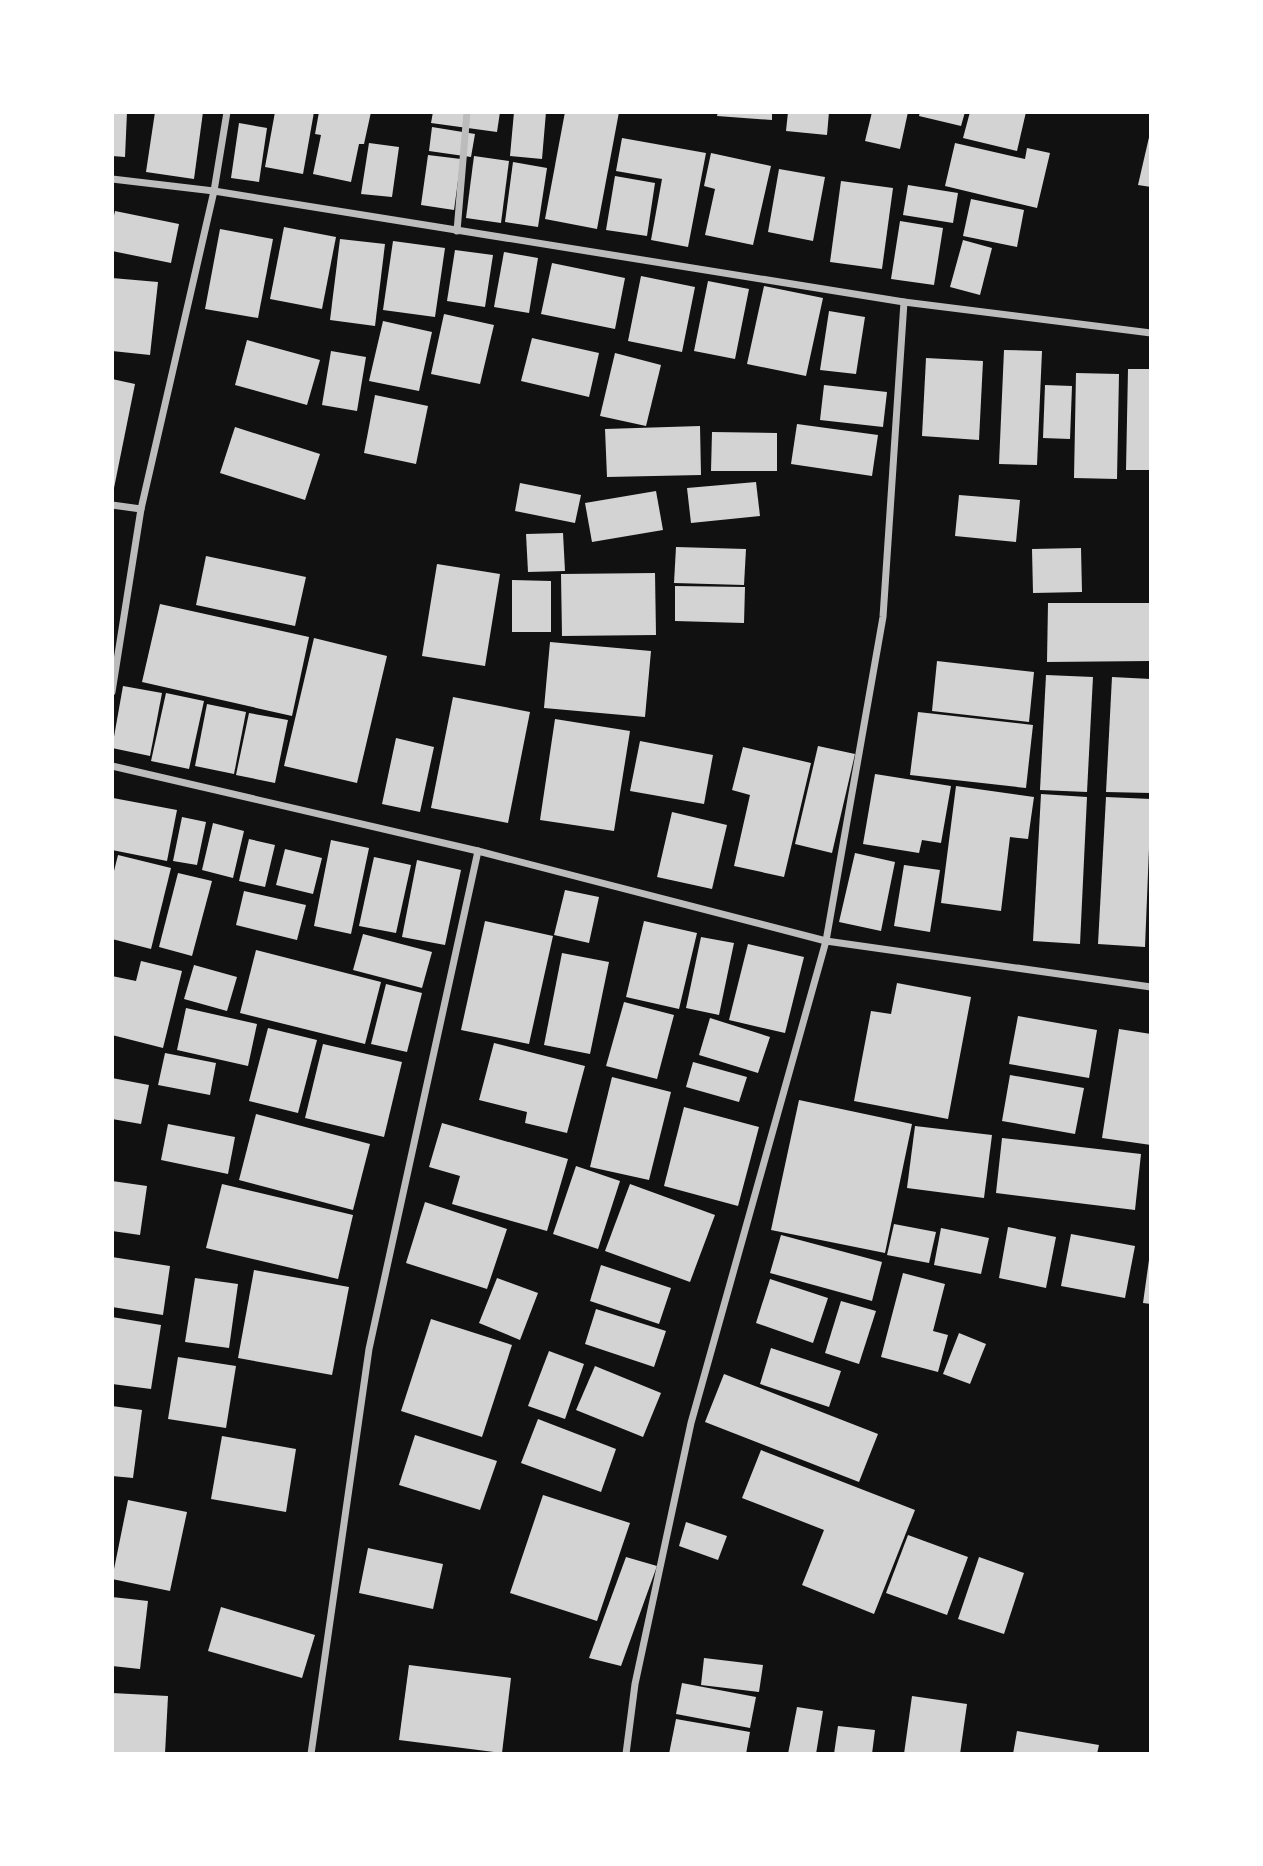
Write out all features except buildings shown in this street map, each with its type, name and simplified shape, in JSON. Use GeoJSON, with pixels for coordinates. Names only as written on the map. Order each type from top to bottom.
{"type":"FeatureCollection","features":[{"type":"Feature","properties":{"kind":"street"},"geometry":{"type":"LineString","coordinates":[[112,692],[141,509],[214,191],[228,112]]}},
{"type":"Feature","properties":{"kind":"street"},"geometry":{"type":"LineString","coordinates":[[457,231],[467,112]]}},
{"type":"Feature","properties":{"kind":"street"},"geometry":{"type":"LineString","coordinates":[[112,179],[214,191],[904,302],[1151,333]]}},
{"type":"Feature","properties":{"kind":"street"},"geometry":{"type":"LineString","coordinates":[[626,1754],[635,1684],[691,1423],[826,941],[883,617],[904,302]]}},
{"type":"Feature","properties":{"kind":"street"},"geometry":{"type":"LineString","coordinates":[[112,505],[141,509]]}},
{"type":"Feature","properties":{"kind":"street"},"geometry":{"type":"LineString","coordinates":[[112,766],[478,851],[826,941],[1151,987]]}},
{"type":"Feature","properties":{"kind":"street"},"geometry":{"type":"LineString","coordinates":[[311,1754],[369,1349],[478,851]]}}]}
